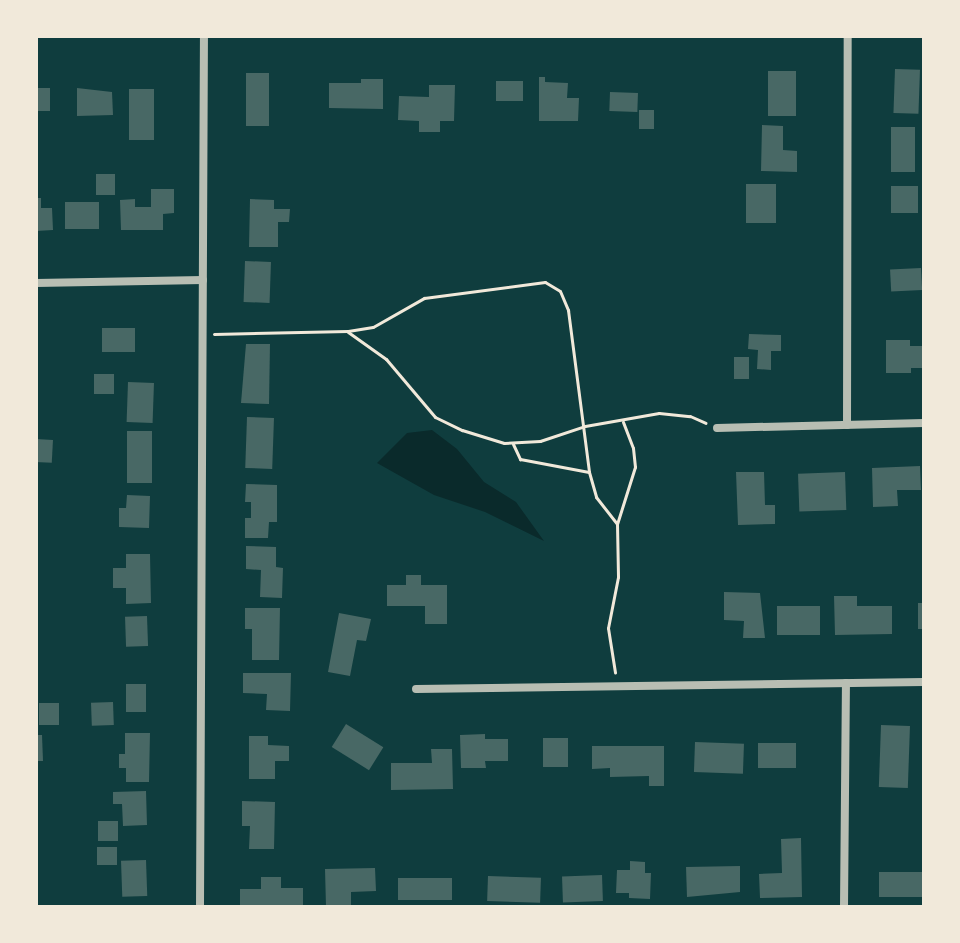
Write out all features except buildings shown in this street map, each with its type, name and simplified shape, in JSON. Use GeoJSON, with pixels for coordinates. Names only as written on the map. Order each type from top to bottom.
{"type":"FeatureCollection","features":[{"type":"Feature","properties":{"kind":"street"},"geometry":{"type":"LineString","coordinates":[[200,907],[204,36]]}},
{"type":"Feature","properties":{"kind":"street"},"geometry":{"type":"LineString","coordinates":[[847,425],[848,36]]}},
{"type":"Feature","properties":{"kind":"street"},"geometry":{"type":"LineString","coordinates":[[36,283],[203,280]]}},
{"type":"Feature","properties":{"kind":"street"},"geometry":{"type":"LineString","coordinates":[[717,428],[924,423]]}},
{"type":"Feature","properties":{"kind":"street"},"geometry":{"type":"LineString","coordinates":[[416,689],[924,682]]}},
{"type":"Feature","properties":{"kind":"street"},"geometry":{"type":"LineString","coordinates":[[844,907],[846,683]]}},
{"type":"Feature","properties":{"kind":"path"},"geometry":{"type":"LineString","coordinates":[[203,334],[348,331],[373,327],[424,298],[545,282],[560,291],[568,310],[589,472],[596,497],[617,524]]}},
{"type":"Feature","properties":{"kind":"path"},"geometry":{"type":"LineString","coordinates":[[348,331],[386,359],[435,417],[462,430],[513,444],[540,441],[585,426],[623,422],[659,413],[690,416],[717,428]]}},
{"type":"Feature","properties":{"kind":"path"},"geometry":{"type":"LineString","coordinates":[[615,676],[608,628],[618,577],[617,524],[635,467],[633,448],[623,422]]}},
{"type":"Feature","properties":{"kind":"path"},"geometry":{"type":"LineString","coordinates":[[513,444],[520,459],[589,472]]}},
{"type":"Feature","properties":{"kind":"water"},"geometry":{"type":"Polygon","coordinates":[[[432,430],[457,449],[484,482],[516,502],[544,541],[485,512],[434,495],[377,463],[407,433],[432,430]]]}}]}
